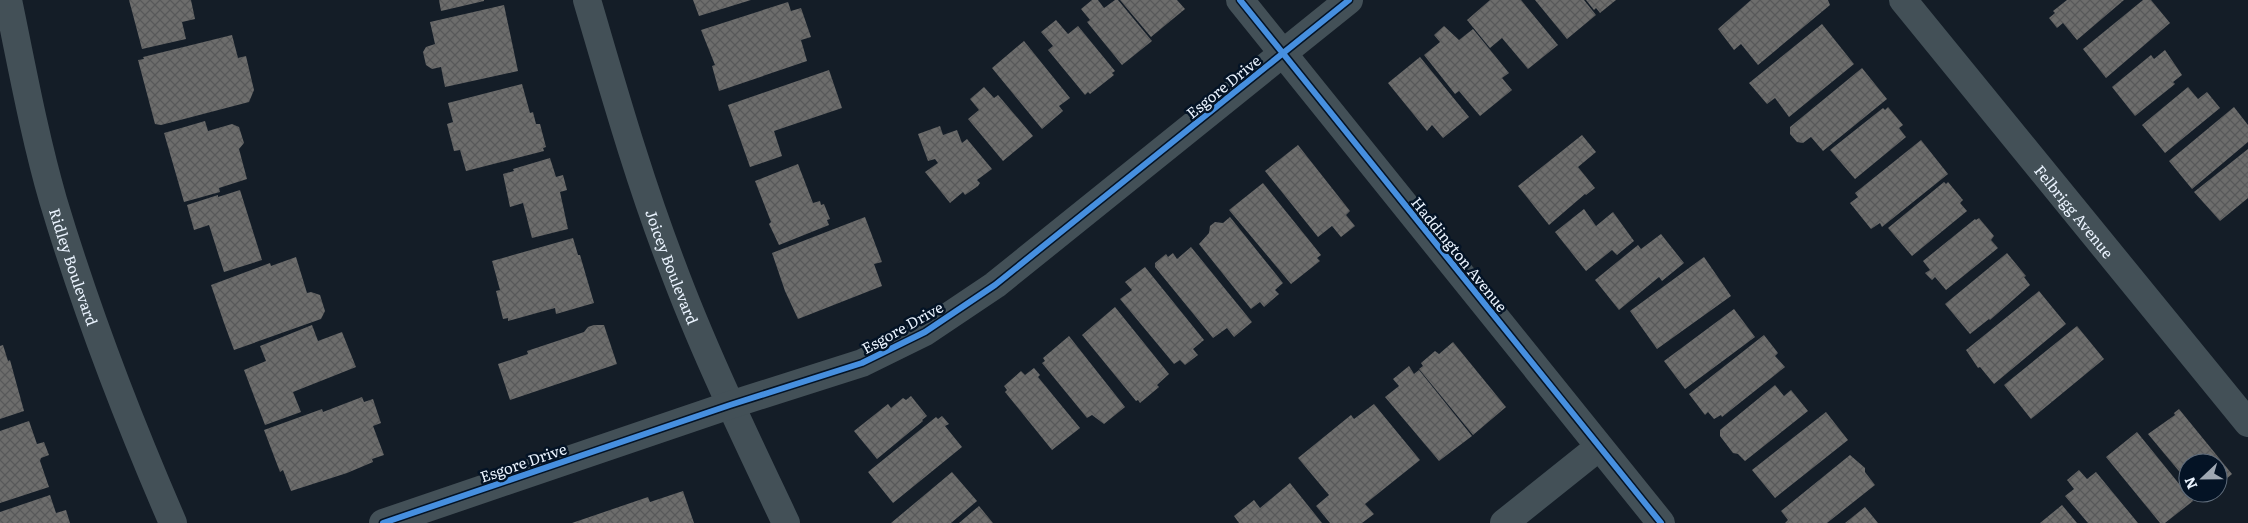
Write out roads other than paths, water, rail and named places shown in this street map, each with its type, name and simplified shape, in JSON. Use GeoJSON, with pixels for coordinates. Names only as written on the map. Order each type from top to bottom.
{"type":"FeatureCollection","features":[{"type":"Feature","properties":{"kind":"street","name":"Ridley Boulevard"},"geometry":{"type":"LineString","coordinates":[[8,0],[46,172],[74,268],[123,405],[173,523]]}},
{"type":"Feature","properties":{"kind":"street","name":"Joicey Boulevard"},"geometry":{"type":"LineString","coordinates":[[587,0],[621,118],[671,264],[730,405],[786,523]]}},
{"type":"Feature","properties":{"kind":"street","name":"Haddington Avenue"},"geometry":{"type":"LineString","coordinates":[[1240,0],[1661,523]]}},
{"type":"Feature","properties":{"kind":"street","name":"Esgore Drive"},"geometry":{"type":"LineString","coordinates":[[383,523],[730,405],[862,363],[925,332],[995,286],[1349,0]]}},
{"type":"Feature","properties":{"kind":"street","name":"Felbrigg Avenue"},"geometry":{"type":"LineString","coordinates":[[1903,0],[2248,423]]}},
{"type":"Feature","properties":{"kind":"street"},"geometry":{"type":"LineString","coordinates":[[1504,523],[1599,447]]}}]}
